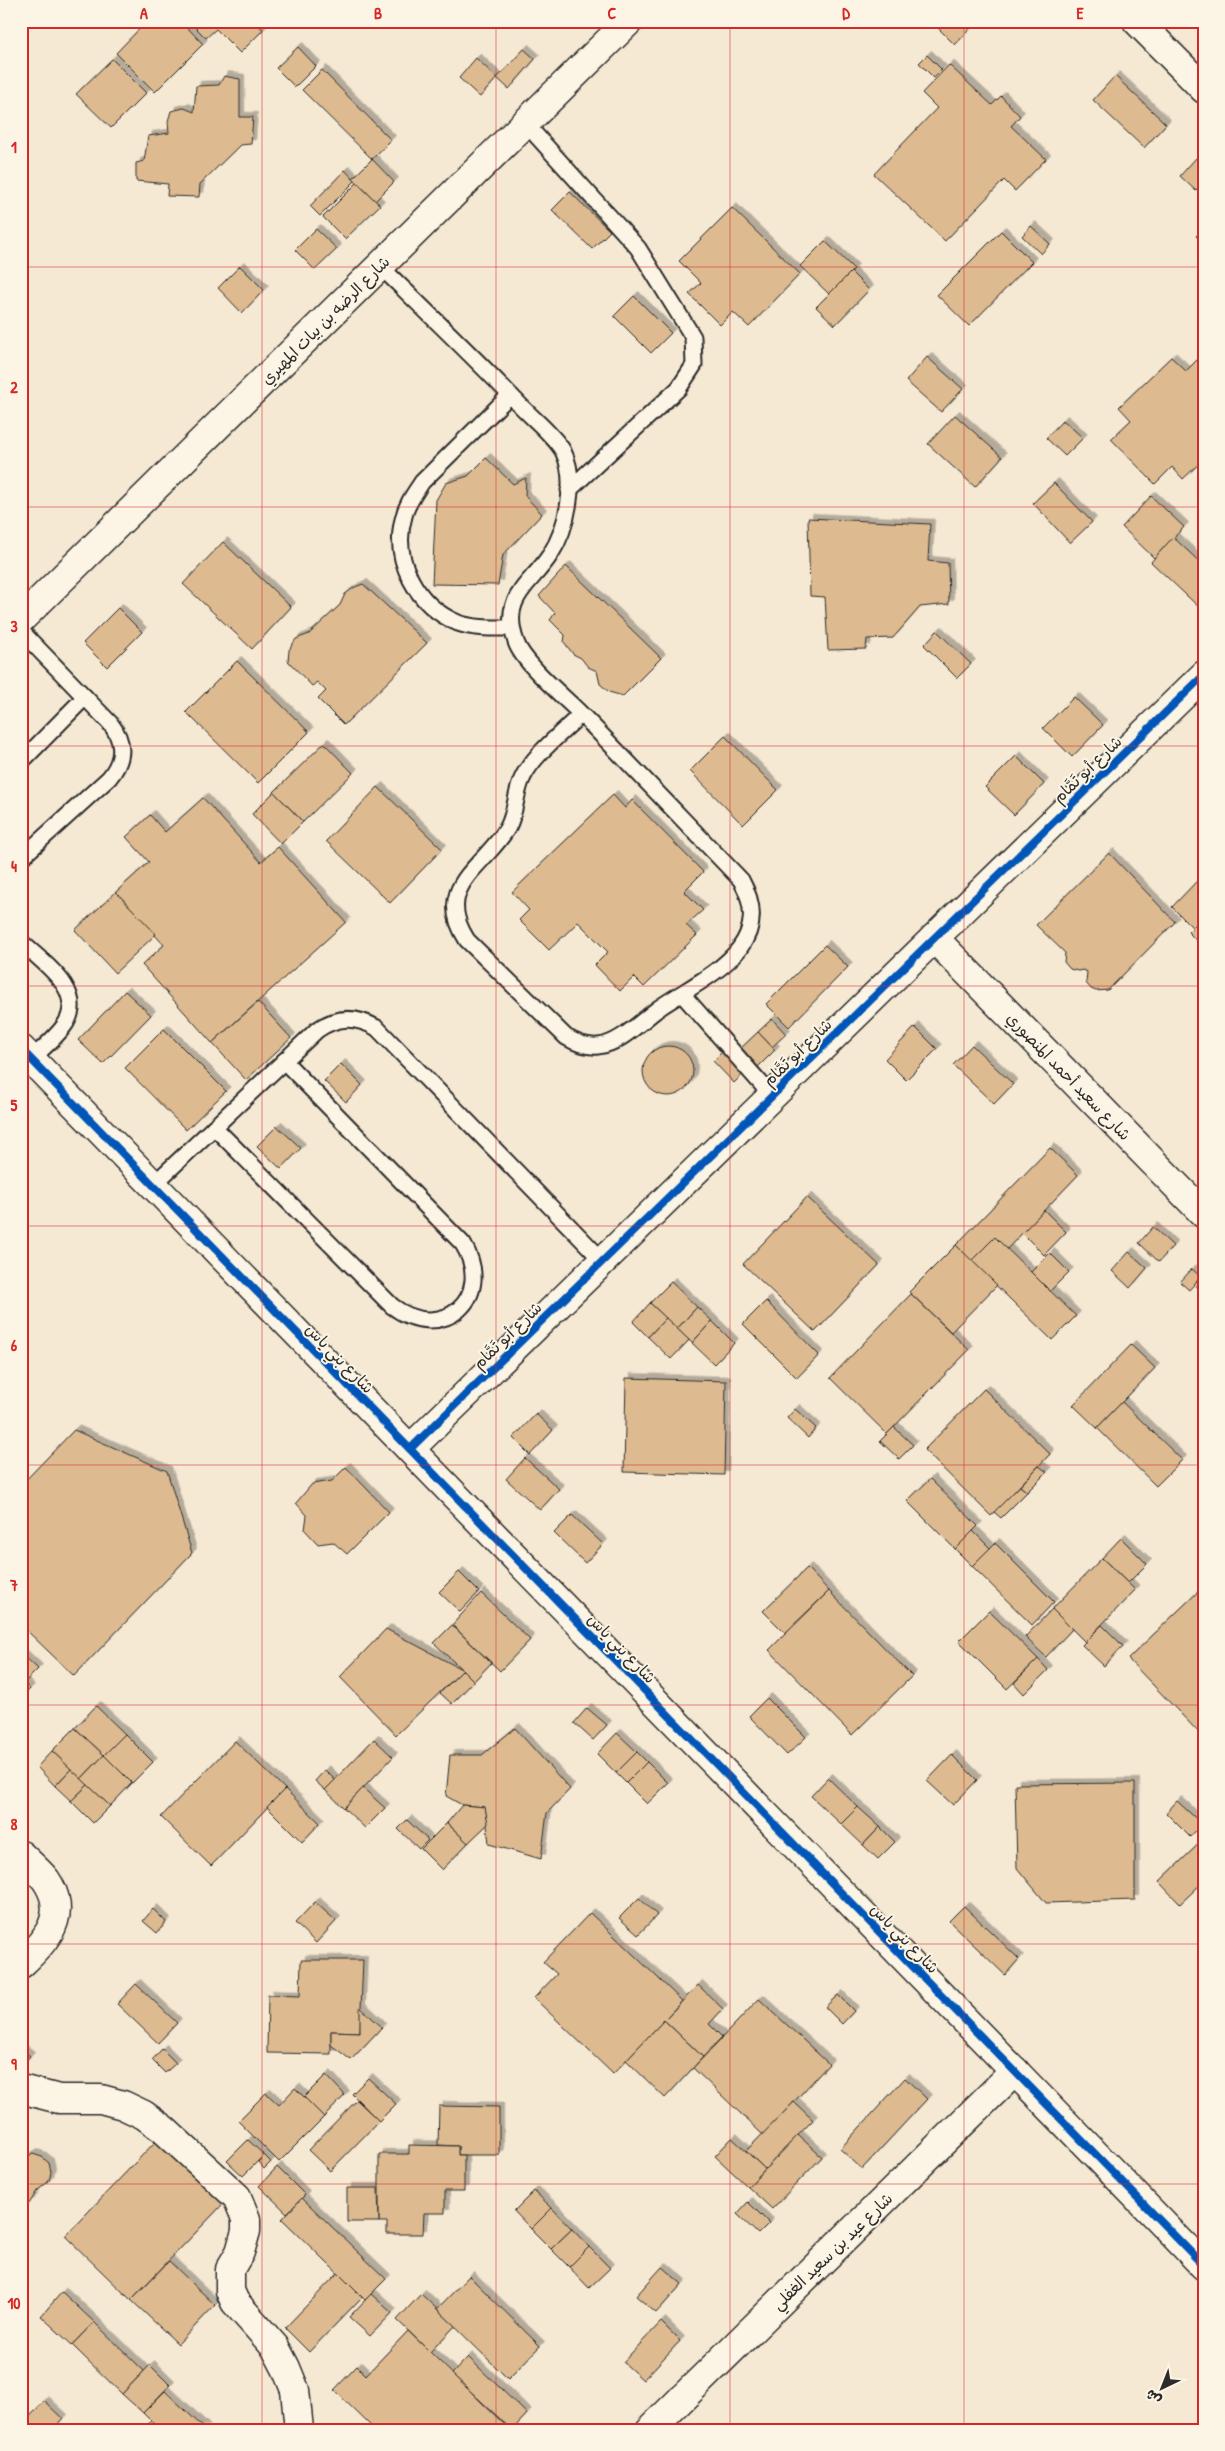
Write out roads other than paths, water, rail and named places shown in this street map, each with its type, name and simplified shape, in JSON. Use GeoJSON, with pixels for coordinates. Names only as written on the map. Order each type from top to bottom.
{"type":"FeatureCollection","features":[{"type":"Feature","properties":{"kind":"street","name":"شارع الرضه بن بيات المهيري"},"geometry":{"type":"LineString","coordinates":[[21,619],[628,21]]}},
{"type":"Feature","properties":{"kind":"street"},"geometry":{"type":"LineString","coordinates":[[1137,21],[1204,89]]}},
{"type":"Feature","properties":{"kind":"street","name":"شارع أبو تَمَّام"},"geometry":{"type":"LineString","coordinates":[[410,1449],[1204,675]]}},
{"type":"Feature","properties":{"kind":"street","name":"شارع سعيد أحمد المنصوري"},"geometry":{"type":"LineString","coordinates":[[934,938],[1204,1214]]}},
{"type":"Feature","properties":{"kind":"street","name":"شارع بني ياس"},"geometry":{"type":"LineString","coordinates":[[26,1054],[1204,2266]]}},
{"type":"Feature","properties":{"kind":"street"},"geometry":{"type":"LineString","coordinates":[[21,1855],[45,1880],[53,1896],[55,1913],[53,1926],[47,1938],[21,1964]]}},
{"type":"Feature","properties":{"kind":"street","name":"شارع عيد بن سعيد الغفلي"},"geometry":{"type":"LineString","coordinates":[[650,2430],[1015,2071]]}},
{"type":"Feature","properties":{"kind":"street"},"geometry":{"type":"LineString","coordinates":[[21,2089],[59,2099],[101,2099],[123,2106],[144,2116],[163,2129],[237,2197],[246,2219],[246,2231],[240,2252],[230,2269],[230,2290],[235,2302],[275,2347],[286,2368],[295,2390],[299,2430]]}},
{"type":"Feature","properties":{"kind":"lane"},"geometry":{"type":"LineString","coordinates":[[525,123],[638,248],[693,337],[694,365],[679,388],[569,490]]}},
{"type":"Feature","properties":{"kind":"lane"},"geometry":{"type":"LineString","coordinates":[[380,266],[510,394],[563,452],[569,476],[569,490],[559,539],[550,555],[519,592],[514,604],[512,628],[516,644],[525,658],[581,714],[741,880],[748,893],[752,907],[752,922],[742,946],[708,978],[608,1044],[588,1046],[576,1043],[566,1036],[471,944],[457,921],[455,910],[460,886],[509,826],[522,779],[530,766],[581,714]]}},
{"type":"Feature","properties":{"kind":"lane"},"geometry":{"type":"LineString","coordinates":[[510,394],[422,482],[407,507],[401,535],[402,554],[407,573],[428,604],[459,623],[477,627],[512,628]]}},
{"type":"Feature","properties":{"kind":"lane"},"geometry":{"type":"LineString","coordinates":[[21,631],[116,731],[121,746],[120,761],[109,778],[21,858]]}},
{"type":"Feature","properties":{"kind":"lane"},"geometry":{"type":"LineString","coordinates":[[21,762],[85,697]]}},
{"type":"Feature","properties":{"kind":"lane"},"geometry":{"type":"LineString","coordinates":[[21,942],[67,988],[71,1011],[67,1022],[26,1054]]}},
{"type":"Feature","properties":{"kind":"lane"},"geometry":{"type":"LineString","coordinates":[[682,994],[772,1096]]}},
{"type":"Feature","properties":{"kind":"lane"},"geometry":{"type":"LineString","coordinates":[[153,1185],[317,1030],[336,1020],[358,1020],[377,1028],[603,1261]]}},
{"type":"Feature","properties":{"kind":"lane"},"geometry":{"type":"LineString","coordinates":[[214,1127],[392,1306],[404,1315],[417,1320],[432,1321],[446,1318],[458,1310],[468,1298],[473,1285],[474,1270],[471,1256],[464,1244],[284,1061]]}}]}
